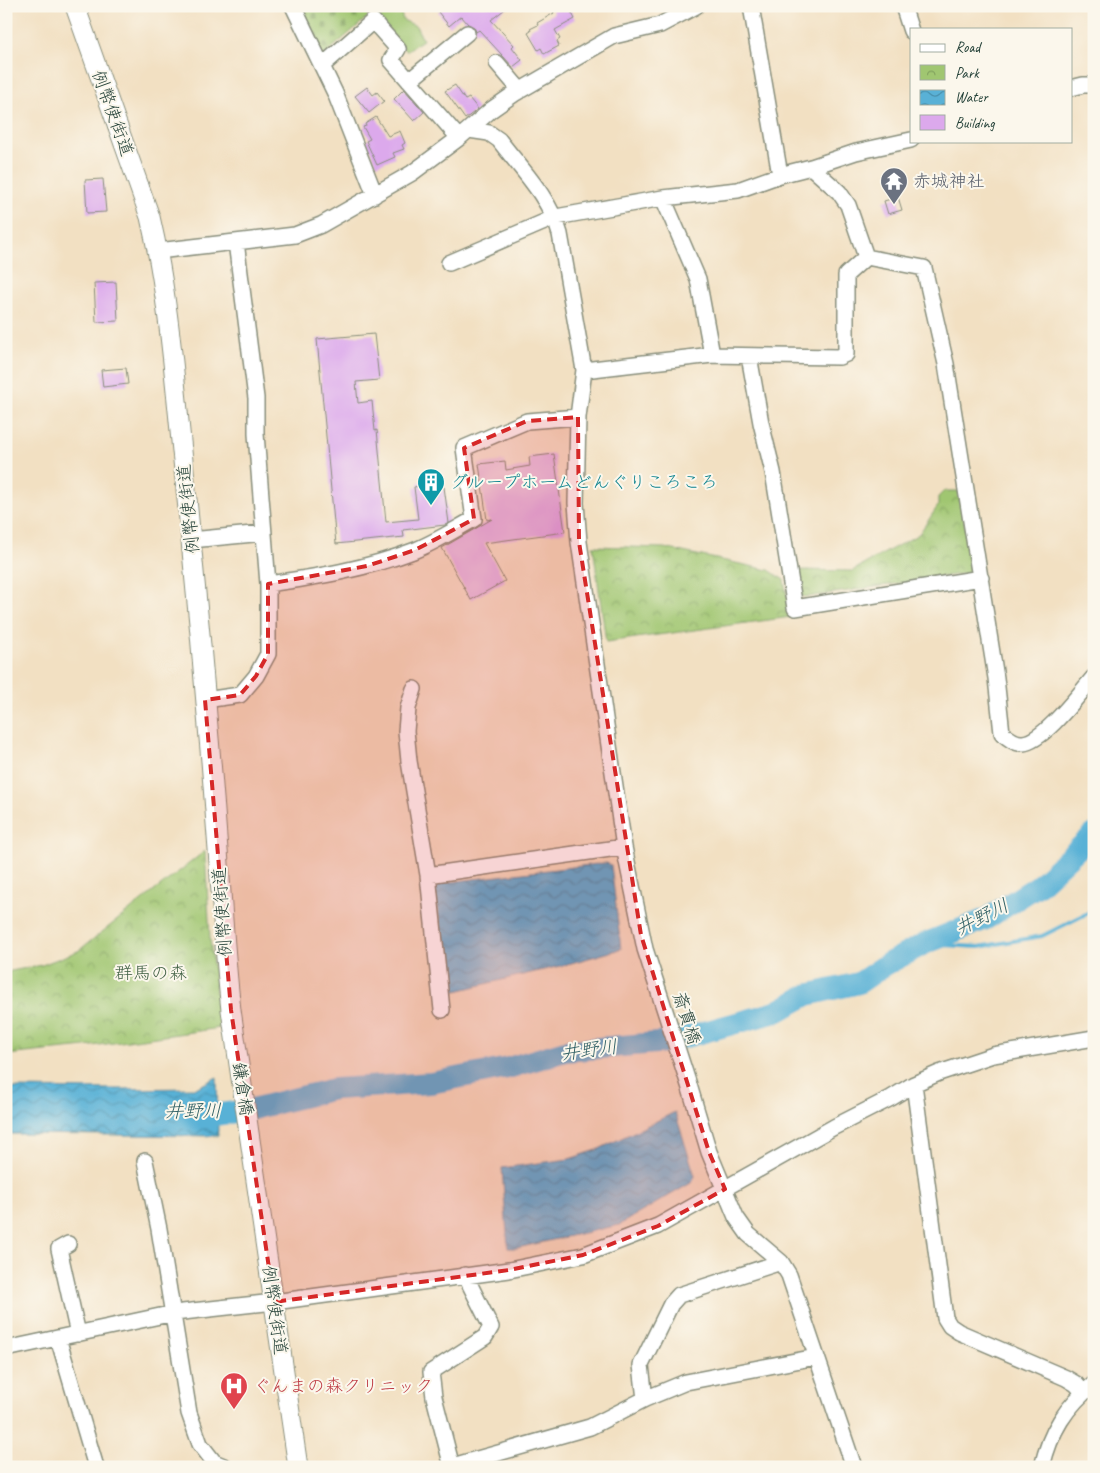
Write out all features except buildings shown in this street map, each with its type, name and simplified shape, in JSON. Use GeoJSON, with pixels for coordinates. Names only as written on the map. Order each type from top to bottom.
{"type":"FeatureCollection","features":[{"type":"Feature","properties":{"kind":"main road","name":"例幣使街道"},"geometry":{"type":"LineString","coordinates":[[75,6],[150,217],[158,251],[166,307],[191,540],[218,851],[224,950],[233,1025]]}},
{"type":"Feature","properties":{"kind":"main road","name":"鎌倉橋"},"geometry":{"type":"LineString","coordinates":[[233,1025],[253,1154]]}},
{"type":"Feature","properties":{"kind":"main road","name":"例幣使街道"},"geometry":{"type":"LineString","coordinates":[[253,1154],[298,1467]]}},
{"type":"Feature","properties":{"kind":"street"},"geometry":{"type":"LineString","coordinates":[[293,6],[350,128],[375,196]]}},
{"type":"Feature","properties":{"kind":"street"},"geometry":{"type":"LineString","coordinates":[[158,251],[295,235],[321,225],[375,196],[412,173],[464,134],[491,110],[520,90],[614,36],[660,25],[696,6]]}},
{"type":"Feature","properties":{"kind":"street"},"geometry":{"type":"LineString","coordinates":[[751,6],[780,175]]}},
{"type":"Feature","properties":{"kind":"street"},"geometry":{"type":"LineString","coordinates":[[902,6],[910,28]]}},
{"type":"Feature","properties":{"kind":"street"},"geometry":{"type":"LineString","coordinates":[[322,66],[373,21],[398,49],[391,60],[409,80],[464,134],[489,134],[499,140],[556,217]]}},
{"type":"Feature","properties":{"kind":"street"},"geometry":{"type":"LineString","coordinates":[[409,80],[467,33]]}},
{"type":"Feature","properties":{"kind":"street"},"geometry":{"type":"LineString","coordinates":[[497,63],[520,90]]}},
{"type":"Feature","properties":{"kind":"street"},"geometry":{"type":"LineString","coordinates":[[1072,88],[1094,85]]}},
{"type":"Feature","properties":{"kind":"street"},"geometry":{"type":"LineString","coordinates":[[449,263],[556,217],[663,198],[738,190],[856,152],[910,140]]}},
{"type":"Feature","properties":{"kind":"street"},"geometry":{"type":"LineString","coordinates":[[811,167],[839,192],[848,205],[866,257]]}},
{"type":"Feature","properties":{"kind":"street"},"geometry":{"type":"LineString","coordinates":[[663,198],[698,279],[712,355]]}},
{"type":"Feature","properties":{"kind":"street","name":"斎貫橋"},"geometry":{"type":"LineString","coordinates":[[556,217],[565,255],[584,370],[578,417],[576,503],[579,542],[624,846],[641,935],[709,1152],[736,1217],[748,1234],[781,1262]]}},
{"type":"Feature","properties":{"kind":"street"},"geometry":{"type":"LineString","coordinates":[[205,700],[240,695],[256,676],[268,654],[268,584],[256,434],[256,398],[236,242]]}},
{"type":"Feature","properties":{"kind":"street"},"geometry":{"type":"LineString","coordinates":[[584,370],[712,355],[839,357],[846,354],[846,275],[866,257]]}},
{"type":"Feature","properties":{"kind":"street"},"geometry":{"type":"LineString","coordinates":[[866,257],[924,268],[946,364],[981,578],[1002,733],[1010,740],[1020,744],[1029,742],[1043,734],[1094,677]]}},
{"type":"Feature","properties":{"kind":"street"},"geometry":{"type":"LineString","coordinates":[[749,356],[761,424],[773,472],[795,608],[981,578]]}},
{"type":"Feature","properties":{"kind":"street"},"geometry":{"type":"LineString","coordinates":[[268,584],[326,576],[367,566],[415,550],[474,519],[464,448],[527,421],[578,417]]}},
{"type":"Feature","properties":{"kind":"street"},"geometry":{"type":"LineString","coordinates":[[191,540],[263,533]]}},
{"type":"Feature","properties":{"kind":"street"},"geometry":{"type":"LineString","coordinates":[[414,689],[408,708],[406,731],[409,761],[428,875],[442,1010]]}},
{"type":"Feature","properties":{"kind":"street"},"geometry":{"type":"LineString","coordinates":[[428,875],[624,846]]}},
{"type":"Feature","properties":{"kind":"street"},"geometry":{"type":"LineString","coordinates":[[6,1349],[174,1313],[274,1302],[509,1270],[583,1255],[658,1226],[914,1084],[993,1055],[1094,1038]]}},
{"type":"Feature","properties":{"kind":"street"},"geometry":{"type":"LineString","coordinates":[[914,1084],[945,1318],[950,1326],[959,1332],[1088,1388],[1068,1408],[1056,1426],[1047,1446],[1042,1467]]}},
{"type":"Feature","properties":{"kind":"street"},"geometry":{"type":"LineString","coordinates":[[145,1161],[174,1313],[189,1413],[200,1444],[215,1465]]}},
{"type":"Feature","properties":{"kind":"street"},"geometry":{"type":"LineString","coordinates":[[68,1244],[59,1249],[78,1334]]}},
{"type":"Feature","properties":{"kind":"street"},"geometry":{"type":"LineString","coordinates":[[645,1399],[641,1365],[671,1304],[679,1295],[781,1262],[790,1275],[854,1467]]}},
{"type":"Feature","properties":{"kind":"street"},"geometry":{"type":"LineString","coordinates":[[465,1275],[490,1327],[485,1337],[431,1372],[434,1397],[451,1466],[590,1426],[645,1399],[686,1382],[816,1357]]}},
{"type":"Feature","properties":{"kind":"street"},"geometry":{"type":"LineString","coordinates":[[58,1338],[96,1467]]}},
{"type":"Feature","properties":{"kind":"highlighted area"},"geometry":{"type":"Polygon","coordinates":[[[578,417],[579,542],[641,935],[709,1152],[725,1189],[658,1226],[583,1255],[509,1270],[274,1302],[231,1010],[205,700],[240,695],[256,676],[268,654],[268,584],[367,566],[415,550],[474,519],[464,448],[527,421],[578,417]]]}},
{"type":"Feature","properties":{"kind":"green space"},"geometry":{"type":"Polygon","coordinates":[[[300,6],[362,6],[369,16],[323,56],[300,6]]]}},
{"type":"Feature","properties":{"kind":"green space"},"geometry":{"type":"Polygon","coordinates":[[[370,6],[408,6],[401,13],[403,20],[416,26],[423,40],[406,51],[370,6]]]}},
{"type":"Feature","properties":{"kind":"green space"},"geometry":{"type":"Polygon","coordinates":[[[944,491],[960,491],[971,570],[967,573],[807,597],[802,596],[798,570],[852,571],[919,534],[938,506],[938,497],[944,491]]]}},
{"type":"Feature","properties":{"kind":"green space"},"geometry":{"type":"Polygon","coordinates":[[[593,546],[664,548],[769,570],[784,580],[791,617],[606,642],[593,546]]]}},
{"type":"Feature","properties":{"kind":"green space","name":"群馬の森"},"geometry":{"type":"Polygon","coordinates":[[[205,851],[210,938],[220,1028],[85,1047],[6,1055],[6,972],[42,965],[78,951],[205,851]]]}},
{"type":"Feature","properties":{"kind":"water"},"geometry":{"type":"Polygon","coordinates":[[[606,863],[611,865],[621,949],[452,992],[434,889],[441,883],[606,863]]]}},
{"type":"Feature","properties":{"kind":"water","name":"井野川"},"geometry":{"type":"Polygon","coordinates":[[[217,1077],[218,1136],[6,1134],[6,1088],[196,1088],[217,1077]]]}},
{"type":"Feature","properties":{"kind":"water"},"geometry":{"type":"Polygon","coordinates":[[[675,1112],[695,1176],[691,1183],[619,1225],[517,1248],[508,1248],[502,1168],[569,1159],[597,1150],[675,1112]]]}},
{"type":"Feature","properties":{"kind":"waterway","name":"井野川"},"geometry":{"type":"LineString","coordinates":[[188,1119],[248,1110],[334,1089],[431,1083],[508,1068],[565,1051],[668,1042],[776,1012],[807,995],[859,983],[887,964],[924,944],[986,919],[1039,885],[1094,834]]}},
{"type":"Feature","properties":{"kind":"waterway"},"geometry":{"type":"LineString","coordinates":[[924,944],[979,947],[1042,936],[1094,910]]}},
{"type":"Feature","properties":{"kind":"place","name":"赤城神社"},"geometry":{"type":"Point","coordinates":[894,205]}},
{"type":"Feature","properties":{"kind":"place","name":"グループホームどんぐりころころ"},"geometry":{"type":"Point","coordinates":[431,506]}},
{"type":"Feature","properties":{"kind":"place","name":"ぐんまの森クリニック"},"geometry":{"type":"Point","coordinates":[234,1410]}}]}
